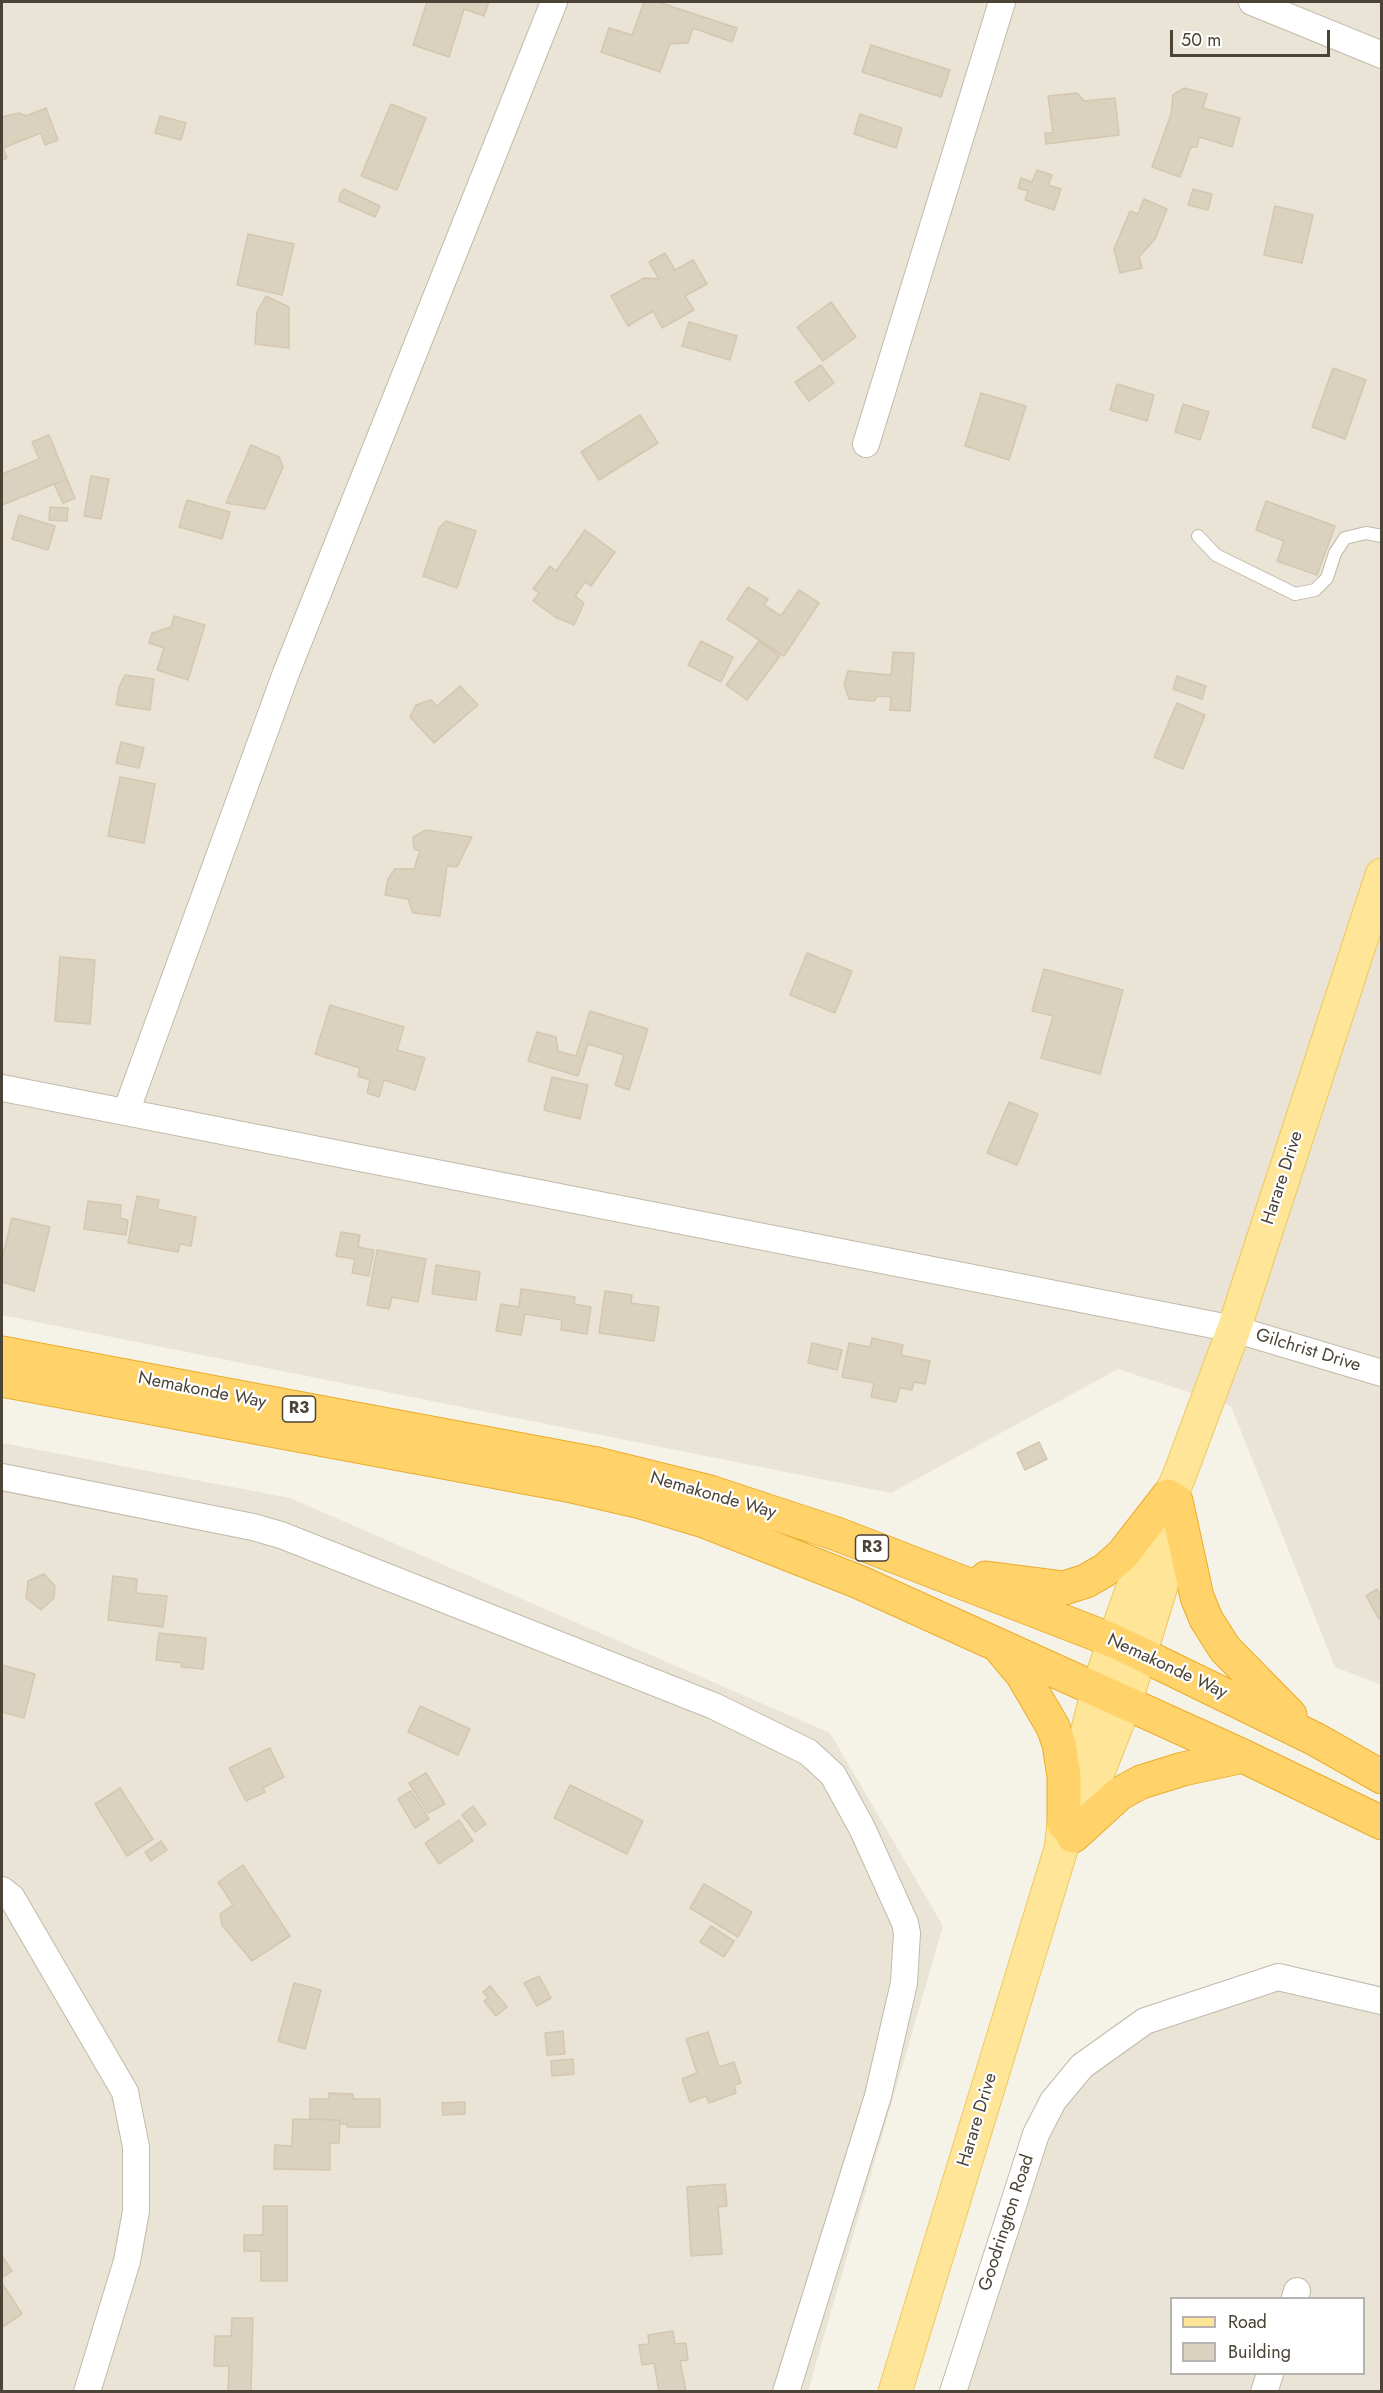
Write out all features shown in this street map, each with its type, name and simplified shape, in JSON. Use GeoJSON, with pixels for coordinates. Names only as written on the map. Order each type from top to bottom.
{"type":"FeatureCollection","features":[{"type":"Feature","properties":{"kind":"highway","name":"Nemakonde Way"},"geometry":{"type":"LineString","coordinates":[[2,1353],[597,1464],[710,1492],[826,1531],[1127,1646],[1315,1739],[1382,1777]]}},
{"type":"Feature","properties":{"kind":"highway","name":"Nemakonde Way"},"geometry":{"type":"LineString","coordinates":[[2,1380],[567,1485],[641,1502],[704,1521],[825,1568],[997,1644],[1382,1823]]}},
{"type":"Feature","properties":{"kind":"highway"},"geometry":{"type":"LineString","coordinates":[[931,1571],[1064,1588],[1075,1585],[1105,1570],[1123,1554],[1174,1492]]}},
{"type":"Feature","properties":{"kind":"highway"},"geometry":{"type":"LineString","coordinates":[[1174,1492],[1197,1597],[1206,1619],[1224,1648],[1254,1681],[1315,1739]]}},
{"type":"Feature","properties":{"kind":"highway"},"geometry":{"type":"LineString","coordinates":[[997,1644],[1022,1674],[1056,1736],[1064,1776],[1066,1837]]}},
{"type":"Feature","properties":{"kind":"highway"},"geometry":{"type":"LineString","coordinates":[[1066,1837],[1119,1794],[1141,1782],[1183,1769],[1242,1756]]}},
{"type":"Feature","properties":{"kind":"main road","name":"Harare Drive"},"geometry":{"type":"LineString","coordinates":[[895,2391],[1127,1646],[1160,1589],[1168,1558],[1174,1492],[1234,1329],[1382,875]]}},
{"type":"Feature","properties":{"kind":"street"},"geometry":{"type":"LineString","coordinates":[[126,1112],[286,673],[554,2]]}},
{"type":"Feature","properties":{"kind":"street"},"geometry":{"type":"LineString","coordinates":[[866,444],[1002,2]]}},
{"type":"Feature","properties":{"kind":"street"},"geometry":{"type":"LineString","coordinates":[[1252,2],[1382,55]]}},
{"type":"Feature","properties":{"kind":"street","name":"Gilchrist Drive"},"geometry":{"type":"LineString","coordinates":[[2,1088],[1234,1329],[1382,1373]]}},
{"type":"Feature","properties":{"kind":"street"},"geometry":{"type":"LineString","coordinates":[[2,1477],[253,1527],[281,1535],[714,1706],[808,1752],[833,1775],[862,1828],[905,1923],[907,1933],[904,1983],[878,2096],[786,2391]]}},
{"type":"Feature","properties":{"kind":"street"},"geometry":{"type":"LineString","coordinates":[[2,1890],[12,1898],[125,2092],[136,2146],[136,2211],[127,2261],[87,2391]]}},
{"type":"Feature","properties":{"kind":"street","name":"Goodrington Road"},"geometry":{"type":"LineString","coordinates":[[953,2391],[1036,2134],[1053,2101],[1082,2066],[1145,2021],[1278,1977],[1382,2001]]}},
{"type":"Feature","properties":{"kind":"street"},"geometry":{"type":"LineString","coordinates":[[1264,2391],[1269,2375]]}},
{"type":"Feature","properties":{"kind":"lane"},"geometry":{"type":"LineString","coordinates":[[1198,536],[1216,555],[1295,594],[1315,590],[1328,578],[1335,553],[1346,538],[1366,533],[1382,536]]}},
{"type":"Feature","properties":{"kind":"shaded area"},"geometry":{"type":"Polygon","coordinates":[[[2,2],[1381,2],[1381,1685],[1335,1667],[1231,1406],[1118,1369],[891,1493],[2,1315],[2,2]]]}},
{"type":"Feature","properties":{"kind":"shaded area"},"geometry":{"type":"Polygon","coordinates":[[[2,1443],[290,1498],[830,1733],[943,1926],[808,2391],[2,2391],[2,1443]]]}},
{"type":"Feature","properties":{"kind":"shaded area"},"geometry":{"type":"Polygon","coordinates":[[[1323,1975],[1381,2008],[1381,2391],[961,2392],[1045,2116],[1178,1995],[1323,1975]]]}},
{"type":"Feature","properties":{"kind":"building"},"geometry":{"type":"Polygon","coordinates":[[[427,2],[489,2],[484,16],[464,9],[449,57],[413,45],[427,2]]]}},
{"type":"Feature","properties":{"kind":"building"},"geometry":{"type":"Polygon","coordinates":[[[644,2],[658,2],[737,28],[732,42],[693,28],[688,43],[670,44],[660,72],[601,52],[609,28],[632,35],[644,2]]]}},
{"type":"Feature","properties":{"kind":"building"},"geometry":{"type":"Polygon","coordinates":[[[871,45],[950,70],[941,97],[862,72],[871,45]]]}},
{"type":"Feature","properties":{"kind":"building"},"geometry":{"type":"Polygon","coordinates":[[[1184,88],[1207,94],[1203,108],[1240,118],[1232,147],[1199,137],[1197,147],[1191,147],[1180,177],[1152,167],[1171,114],[1173,95],[1184,88]]]}},
{"type":"Feature","properties":{"kind":"building"},"geometry":{"type":"Polygon","coordinates":[[[1077,93],[1084,101],[1115,98],[1119,135],[1046,144],[1045,133],[1053,133],[1048,96],[1077,93]]]}},
{"type":"Feature","properties":{"kind":"building"},"geometry":{"type":"Polygon","coordinates":[[[391,104],[426,118],[397,190],[361,176],[391,104]]]}},
{"type":"Feature","properties":{"kind":"building"},"geometry":{"type":"Polygon","coordinates":[[[46,108],[58,140],[45,145],[41,133],[3,148],[7,158],[2,160],[2,117],[19,113],[26,116],[46,108]]]}},
{"type":"Feature","properties":{"kind":"building"},"geometry":{"type":"Polygon","coordinates":[[[860,114],[902,128],[896,148],[854,134],[860,114]]]}},
{"type":"Feature","properties":{"kind":"building"},"geometry":{"type":"Polygon","coordinates":[[[160,116],[186,123],[181,140],[155,133],[160,116]]]}},
{"type":"Feature","properties":{"kind":"building"},"geometry":{"type":"Polygon","coordinates":[[[1037,170],[1052,175],[1048,185],[1061,189],[1054,210],[1025,200],[1028,191],[1018,188],[1021,178],[1032,182],[1037,170]]]}},
{"type":"Feature","properties":{"kind":"building"},"geometry":{"type":"Polygon","coordinates":[[[344,189],[380,206],[375,217],[339,201],[344,189]]]}},
{"type":"Feature","properties":{"kind":"building"},"geometry":{"type":"Polygon","coordinates":[[[1193,189],[1212,194],[1208,210],[1188,205],[1193,189]]]}},
{"type":"Feature","properties":{"kind":"building"},"geometry":{"type":"Polygon","coordinates":[[[1144,199],[1167,209],[1155,239],[1139,257],[1142,268],[1120,273],[1114,249],[1130,211],[1138,214],[1144,199]]]}},
{"type":"Feature","properties":{"kind":"building"},"geometry":{"type":"Polygon","coordinates":[[[1275,206],[1313,215],[1302,263],[1264,255],[1275,206]]]}},
{"type":"Feature","properties":{"kind":"building"},"geometry":{"type":"Polygon","coordinates":[[[248,234],[294,244],[282,295],[237,285],[248,234]]]}},
{"type":"Feature","properties":{"kind":"building"},"geometry":{"type":"Polygon","coordinates":[[[665,253],[675,270],[693,260],[707,284],[685,296],[694,310],[662,328],[653,311],[628,326],[611,296],[644,278],[659,279],[649,262],[665,253]]]}},
{"type":"Feature","properties":{"kind":"building"},"geometry":{"type":"Polygon","coordinates":[[[266,296],[289,307],[289,348],[255,344],[257,312],[266,296]]]}},
{"type":"Feature","properties":{"kind":"building"},"geometry":{"type":"Polygon","coordinates":[[[831,302],[856,337],[823,361],[797,327],[831,302]]]}},
{"type":"Feature","properties":{"kind":"building"},"geometry":{"type":"Polygon","coordinates":[[[689,322],[737,336],[730,360],[682,346],[689,322]]]}},
{"type":"Feature","properties":{"kind":"building"},"geometry":{"type":"Polygon","coordinates":[[[821,365],[834,383],[809,401],[795,382],[821,365]]]}},
{"type":"Feature","properties":{"kind":"building"},"geometry":{"type":"Polygon","coordinates":[[[1333,368],[1366,380],[1345,439],[1312,427],[1333,368]]]}},
{"type":"Feature","properties":{"kind":"building"},"geometry":{"type":"Polygon","coordinates":[[[1117,384],[1154,395],[1147,421],[1110,410],[1117,384]]]}},
{"type":"Feature","properties":{"kind":"building"},"geometry":{"type":"Polygon","coordinates":[[[981,393],[1026,406],[1009,460],[965,446],[981,393]]]}},
{"type":"Feature","properties":{"kind":"building"},"geometry":{"type":"Polygon","coordinates":[[[1183,404],[1209,412],[1200,440],[1175,432],[1183,404]]]}},
{"type":"Feature","properties":{"kind":"building"},"geometry":{"type":"Polygon","coordinates":[[[640,415],[658,443],[599,480],[581,452],[640,415]]]}},
{"type":"Feature","properties":{"kind":"building"},"geometry":{"type":"Polygon","coordinates":[[[49,435],[67,479],[2,505],[2,474],[39,459],[32,442],[49,435]]]}},
{"type":"Feature","properties":{"kind":"building"},"geometry":{"type":"Polygon","coordinates":[[[251,445],[279,457],[283,467],[265,509],[226,503],[251,445]]]}},
{"type":"Feature","properties":{"kind":"building"},"geometry":{"type":"Polygon","coordinates":[[[91,476],[109,479],[101,519],[84,516],[91,476]]]}},
{"type":"Feature","properties":{"kind":"building"},"geometry":{"type":"Polygon","coordinates":[[[67,479],[75,498],[63,503],[54,484],[67,479]]]}},
{"type":"Feature","properties":{"kind":"building"},"geometry":{"type":"Polygon","coordinates":[[[187,500],[230,512],[222,539],[179,527],[187,500]]]}},
{"type":"Feature","properties":{"kind":"building"},"geometry":{"type":"Polygon","coordinates":[[[1266,501],[1335,526],[1317,575],[1277,561],[1284,541],[1256,530],[1266,501]]]}},
{"type":"Feature","properties":{"kind":"building"},"geometry":{"type":"Polygon","coordinates":[[[50,507],[68,508],[67,521],[49,520],[50,507]]]}},
{"type":"Feature","properties":{"kind":"building"},"geometry":{"type":"Polygon","coordinates":[[[19,515],[55,526],[48,550],[12,539],[19,515]]]}},
{"type":"Feature","properties":{"kind":"building"},"geometry":{"type":"Polygon","coordinates":[[[446,521],[476,531],[457,588],[423,576],[439,528],[446,521]]]}},
{"type":"Feature","properties":{"kind":"building"},"geometry":{"type":"Polygon","coordinates":[[[585,530],[615,552],[591,586],[585,582],[575,596],[584,603],[574,625],[555,617],[533,601],[539,593],[533,589],[550,566],[556,571],[585,530]]]}},
{"type":"Feature","properties":{"kind":"building"},"geometry":{"type":"Polygon","coordinates":[[[748,587],[768,599],[764,605],[781,616],[799,590],[819,603],[784,656],[727,619],[748,587]]]}},
{"type":"Feature","properties":{"kind":"building"},"geometry":{"type":"Polygon","coordinates":[[[174,616],[205,625],[188,680],[157,670],[164,648],[149,643],[152,633],[171,627],[174,616]]]}},
{"type":"Feature","properties":{"kind":"building"},"geometry":{"type":"Polygon","coordinates":[[[701,641],[733,657],[721,682],[688,665],[701,641]]]}},
{"type":"Feature","properties":{"kind":"building"},"geometry":{"type":"Polygon","coordinates":[[[759,641],[780,656],[747,700],[726,685],[759,641]]]}},
{"type":"Feature","properties":{"kind":"building"},"geometry":{"type":"Polygon","coordinates":[[[893,652],[914,653],[910,711],[890,710],[891,697],[877,696],[874,701],[849,699],[844,684],[848,671],[891,675],[893,652]]]}},
{"type":"Feature","properties":{"kind":"building"},"geometry":{"type":"Polygon","coordinates":[[[125,675],[154,679],[150,710],[116,705],[119,687],[125,675]]]}},
{"type":"Feature","properties":{"kind":"building"},"geometry":{"type":"Polygon","coordinates":[[[1177,676],[1206,686],[1202,699],[1173,689],[1177,676]]]}},
{"type":"Feature","properties":{"kind":"building"},"geometry":{"type":"Polygon","coordinates":[[[460,686],[478,705],[434,743],[410,717],[416,705],[431,700],[437,706],[460,686]]]}},
{"type":"Feature","properties":{"kind":"building"},"geometry":{"type":"Polygon","coordinates":[[[1177,703],[1205,715],[1183,769],[1154,757],[1177,703]]]}},
{"type":"Feature","properties":{"kind":"building"},"geometry":{"type":"Polygon","coordinates":[[[121,742],[144,748],[139,768],[116,763],[121,742]]]}},
{"type":"Feature","properties":{"kind":"building"},"geometry":{"type":"Polygon","coordinates":[[[120,777],[155,784],[144,843],[108,836],[120,777]]]}},
{"type":"Feature","properties":{"kind":"building"},"geometry":{"type":"Polygon","coordinates":[[[426,830],[472,837],[457,867],[447,866],[440,916],[413,913],[408,899],[385,895],[388,879],[395,869],[414,869],[420,851],[414,849],[413,837],[426,830]]]}},
{"type":"Feature","properties":{"kind":"building"},"geometry":{"type":"Polygon","coordinates":[[[807,953],[852,971],[835,1013],[790,995],[807,953]]]}},
{"type":"Feature","properties":{"kind":"building"},"geometry":{"type":"Polygon","coordinates":[[[60,957],[95,960],[90,1024],[55,1021],[60,957]]]}},
{"type":"Feature","properties":{"kind":"building"},"geometry":{"type":"Polygon","coordinates":[[[1044,969],[1123,990],[1100,1074],[1041,1058],[1053,1016],[1032,1011],[1044,969]]]}},
{"type":"Feature","properties":{"kind":"building"},"geometry":{"type":"Polygon","coordinates":[[[330,1005],[404,1027],[397,1050],[425,1058],[415,1090],[384,1080],[379,1097],[367,1093],[370,1080],[358,1076],[360,1068],[315,1054],[330,1005]]]}},
{"type":"Feature","properties":{"kind":"building"},"geometry":{"type":"Polygon","coordinates":[[[590,1011],[648,1029],[629,1090],[615,1085],[624,1055],[588,1044],[578,1076],[528,1061],[537,1032],[556,1037],[558,1051],[576,1056],[590,1011]]]}},
{"type":"Feature","properties":{"kind":"building"},"geometry":{"type":"Polygon","coordinates":[[[552,1077],[588,1085],[580,1119],[544,1110],[552,1077]]]}},
{"type":"Feature","properties":{"kind":"building"},"geometry":{"type":"Polygon","coordinates":[[[1009,1102],[1038,1114],[1017,1165],[987,1153],[1009,1102]]]}},
{"type":"Feature","properties":{"kind":"building"},"geometry":{"type":"Polygon","coordinates":[[[137,1196],[159,1200],[157,1209],[196,1217],[191,1246],[180,1244],[178,1252],[128,1243],[137,1196]]]}},
{"type":"Feature","properties":{"kind":"building"},"geometry":{"type":"Polygon","coordinates":[[[88,1201],[121,1205],[120,1218],[128,1220],[126,1235],[84,1229],[88,1201]]]}},
{"type":"Feature","properties":{"kind":"building"},"geometry":{"type":"Polygon","coordinates":[[[12,1218],[50,1227],[34,1291],[2,1282],[2,1259],[12,1218]]]}},
{"type":"Feature","properties":{"kind":"building"},"geometry":{"type":"Polygon","coordinates":[[[341,1232],[360,1235],[358,1247],[374,1250],[369,1276],[352,1273],[355,1259],[336,1256],[341,1232]]]}},
{"type":"Feature","properties":{"kind":"building"},"geometry":{"type":"Polygon","coordinates":[[[377,1250],[426,1259],[418,1302],[392,1297],[389,1309],[367,1305],[377,1250]]]}},
{"type":"Feature","properties":{"kind":"building"},"geometry":{"type":"Polygon","coordinates":[[[436,1265],[480,1272],[476,1300],[432,1294],[436,1265]]]}},
{"type":"Feature","properties":{"kind":"building"},"geometry":{"type":"Polygon","coordinates":[[[521,1289],[575,1297],[574,1304],[591,1307],[587,1334],[561,1330],[562,1320],[525,1314],[521,1335],[496,1331],[501,1304],[519,1307],[521,1289]]]}},
{"type":"Feature","properties":{"kind":"building"},"geometry":{"type":"Polygon","coordinates":[[[605,1291],[632,1295],[631,1303],[659,1307],[654,1341],[599,1333],[605,1291]]]}},
{"type":"Feature","properties":{"kind":"building"},"geometry":{"type":"Polygon","coordinates":[[[872,1338],[903,1345],[901,1355],[930,1361],[925,1384],[914,1382],[912,1390],[900,1388],[896,1402],[871,1397],[874,1383],[842,1377],[849,1343],[870,1347],[872,1338]]]}},
{"type":"Feature","properties":{"kind":"building"},"geometry":{"type":"Polygon","coordinates":[[[812,1343],[842,1350],[837,1370],[808,1363],[812,1343]]]}},
{"type":"Feature","properties":{"kind":"building"},"geometry":{"type":"Polygon","coordinates":[[[1039,1442],[1047,1459],[1025,1470],[1017,1453],[1039,1442]]]}},
{"type":"Feature","properties":{"kind":"building"},"geometry":{"type":"Polygon","coordinates":[[[44,1574],[55,1586],[54,1598],[41,1610],[26,1598],[28,1581],[44,1574]]]}},
{"type":"Feature","properties":{"kind":"building"},"geometry":{"type":"Polygon","coordinates":[[[113,1576],[137,1579],[136,1593],[167,1596],[163,1627],[108,1620],[113,1576]]]}},
{"type":"Feature","properties":{"kind":"building"},"geometry":{"type":"Polygon","coordinates":[[[1377,1589],[1382,1597],[1382,1618],[1379,1619],[1366,1596],[1377,1589]]]}},
{"type":"Feature","properties":{"kind":"building"},"geometry":{"type":"Polygon","coordinates":[[[159,1633],[206,1638],[203,1669],[181,1667],[182,1663],[156,1660],[159,1633]]]}},
{"type":"Feature","properties":{"kind":"building"},"geometry":{"type":"Polygon","coordinates":[[[2,1665],[35,1674],[24,1718],[2,1712],[2,1665]]]}},
{"type":"Feature","properties":{"kind":"building"},"geometry":{"type":"Polygon","coordinates":[[[420,1706],[470,1729],[458,1755],[408,1732],[420,1706]]]}},
{"type":"Feature","properties":{"kind":"building"},"geometry":{"type":"Polygon","coordinates":[[[270,1748],[284,1777],[263,1788],[265,1792],[246,1801],[229,1768],[270,1748]]]}},
{"type":"Feature","properties":{"kind":"building"},"geometry":{"type":"Polygon","coordinates":[[[426,1773],[445,1804],[428,1813],[409,1783],[426,1773]]]}},
{"type":"Feature","properties":{"kind":"building"},"geometry":{"type":"Polygon","coordinates":[[[570,1785],[643,1821],[627,1854],[554,1818],[570,1785]]]}},
{"type":"Feature","properties":{"kind":"building"},"geometry":{"type":"Polygon","coordinates":[[[120,1788],[153,1839],[127,1856],[95,1804],[120,1788]]]}},
{"type":"Feature","properties":{"kind":"building"},"geometry":{"type":"Polygon","coordinates":[[[411,1791],[429,1819],[415,1828],[398,1799],[411,1791]]]}},
{"type":"Feature","properties":{"kind":"building"},"geometry":{"type":"Polygon","coordinates":[[[473,1806],[486,1824],[475,1832],[462,1815],[473,1806]]]}},
{"type":"Feature","properties":{"kind":"building"},"geometry":{"type":"Polygon","coordinates":[[[459,1820],[473,1841],[439,1864],[425,1843],[459,1820]]]}},
{"type":"Feature","properties":{"kind":"building"},"geometry":{"type":"Polygon","coordinates":[[[161,1841],[167,1850],[151,1861],[145,1852],[161,1841]]]}},
{"type":"Feature","properties":{"kind":"building"},"geometry":{"type":"Polygon","coordinates":[[[243,1865],[290,1936],[252,1961],[222,1925],[220,1914],[233,1905],[218,1882],[243,1865]]]}},
{"type":"Feature","properties":{"kind":"building"},"geometry":{"type":"Polygon","coordinates":[[[704,1884],[752,1912],[738,1937],[690,1908],[704,1884]]]}},
{"type":"Feature","properties":{"kind":"building"},"geometry":{"type":"Polygon","coordinates":[[[711,1926],[734,1941],[724,1957],[700,1942],[711,1926]]]}},
{"type":"Feature","properties":{"kind":"building"},"geometry":{"type":"Polygon","coordinates":[[[539,1976],[551,1998],[537,2006],[524,1983],[539,1976]]]}},
{"type":"Feature","properties":{"kind":"building"},"geometry":{"type":"Polygon","coordinates":[[[294,1983],[321,1990],[305,2049],[278,2041],[294,1983]]]}},
{"type":"Feature","properties":{"kind":"building"},"geometry":{"type":"Polygon","coordinates":[[[490,1986],[507,2007],[496,2016],[484,2001],[488,1998],[483,1992],[490,1986]]]}},
{"type":"Feature","properties":{"kind":"building"},"geometry":{"type":"Polygon","coordinates":[[[563,2031],[565,2054],[547,2055],[545,2033],[563,2031]]]}},
{"type":"Feature","properties":{"kind":"building"},"geometry":{"type":"Polygon","coordinates":[[[708,2032],[719,2067],[734,2062],[741,2083],[734,2085],[736,2093],[709,2103],[706,2096],[690,2102],[682,2079],[697,2073],[686,2039],[708,2032]]]}},
{"type":"Feature","properties":{"kind":"building"},"geometry":{"type":"Polygon","coordinates":[[[573,2059],[574,2074],[552,2076],[551,2061],[573,2059]]]}},
{"type":"Feature","properties":{"kind":"building"},"geometry":{"type":"Polygon","coordinates":[[[329,2093],[353,2094],[353,2099],[380,2099],[380,2127],[347,2127],[347,2124],[340,2124],[340,2120],[310,2119],[310,2099],[329,2099],[329,2093]]]}},
{"type":"Feature","properties":{"kind":"building"},"geometry":{"type":"Polygon","coordinates":[[[465,2102],[465,2114],[443,2115],[442,2103],[465,2102]]]}},
{"type":"Feature","properties":{"kind":"building"},"geometry":{"type":"Polygon","coordinates":[[[293,2119],[340,2120],[339,2143],[330,2143],[330,2170],[274,2169],[275,2145],[292,2146],[293,2119]]]}},
{"type":"Feature","properties":{"kind":"building"},"geometry":{"type":"Polygon","coordinates":[[[725,2184],[727,2206],[718,2207],[722,2254],[691,2256],[687,2187],[725,2184]]]}},
{"type":"Feature","properties":{"kind":"building"},"geometry":{"type":"Polygon","coordinates":[[[263,2206],[287,2206],[287,2281],[261,2281],[261,2251],[244,2251],[244,2235],[263,2235],[263,2206]]]}},
{"type":"Feature","properties":{"kind":"building"},"geometry":{"type":"Polygon","coordinates":[[[2,2256],[12,2271],[2,2278],[2,2256]]]}},
{"type":"Feature","properties":{"kind":"building"},"geometry":{"type":"Polygon","coordinates":[[[2,2283],[22,2314],[2,2327],[2,2283]]]}},
{"type":"Feature","properties":{"kind":"building"},"geometry":{"type":"Polygon","coordinates":[[[232,2318],[253,2318],[251,2392],[228,2392],[229,2366],[214,2366],[215,2336],[231,2336],[232,2318]]]}},
{"type":"Feature","properties":{"kind":"building"},"geometry":{"type":"Polygon","coordinates":[[[673,2331],[675,2344],[686,2343],[688,2360],[680,2361],[686,2391],[659,2392],[654,2363],[642,2365],[639,2345],[649,2344],[648,2335],[673,2331]]]}}]}
